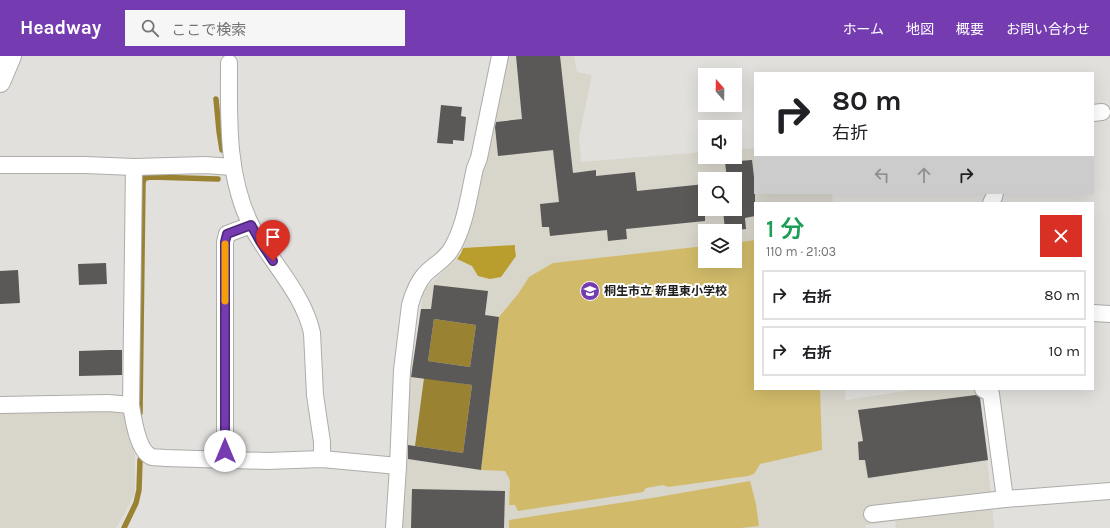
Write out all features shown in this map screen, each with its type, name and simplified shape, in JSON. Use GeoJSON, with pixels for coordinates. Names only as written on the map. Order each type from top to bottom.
{"type":"FeatureCollection","features":[{"type":"Feature","properties":{"kind":"street"},"geometry":{"type":"LineString","coordinates":[[0,82],[11,56]]}},
{"type":"Feature","properties":{"kind":"street"},"geometry":{"type":"LineString","coordinates":[[394,528],[402,370],[412,295],[425,274],[443,260],[460,233],[475,168],[479,158],[500,56]]}},
{"type":"Feature","properties":{"kind":"street"},"geometry":{"type":"LineString","coordinates":[[229,63],[229,112],[233,167],[243,207],[251,225],[300,302],[310,325],[312,333],[315,395],[322,442],[322,459]]}},
{"type":"Feature","properties":{"kind":"street"},"geometry":{"type":"LineString","coordinates":[[0,165],[84,165],[134,168],[205,165],[233,167]]}},
{"type":"Feature","properties":{"kind":"street"},"geometry":{"type":"LineString","coordinates":[[134,168],[131,405],[138,438],[147,452],[152,457],[267,461],[322,459],[398,466]]}},
{"type":"Feature","properties":{"kind":"street"},"geometry":{"type":"LineString","coordinates":[[225,460],[225,242],[227,234],[251,225]]}},
{"type":"Feature","properties":{"kind":"street"},"geometry":{"type":"LineString","coordinates":[[1094,313],[1110,314]]}},
{"type":"Feature","properties":{"kind":"street"},"geometry":{"type":"LineString","coordinates":[[985,390],[991,394],[1005,499]]}},
{"type":"Feature","properties":{"kind":"street"},"geometry":{"type":"LineString","coordinates":[[0,405],[108,403],[131,405]]}},
{"type":"Feature","properties":{"kind":"street"},"geometry":{"type":"LineString","coordinates":[[872,514],[1005,499],[1110,491]]}},
{"type":"Feature","properties":{"kind":"shaded area","name":"桐生市立 新里東小学校"},"geometry":{"type":"Polygon","coordinates":[[[506,56],[574,56],[577,72],[592,75],[579,137],[581,162],[698,153],[698,164],[742,164],[742,149],[754,148],[754,194],[832,194],[833,202],[754,202],[754,390],[845,390],[846,400],[911,390],[975,390],[979,395],[994,528],[896,528],[895,521],[865,525],[866,528],[401,528],[404,459],[412,366],[423,295],[427,287],[457,259],[461,253],[506,56]]]}},
{"type":"Feature","properties":{"kind":"shaded area"},"geometry":{"type":"Polygon","coordinates":[[[754,240],[754,390],[820,390],[822,450],[760,464],[754,474],[748,476],[668,487],[663,485],[646,488],[643,492],[518,511],[515,505],[509,505],[510,480],[505,471],[481,470],[499,317],[518,294],[529,277],[553,263],[698,247],[698,268],[742,268],[742,242],[754,240]]]}},
{"type":"Feature","properties":{"kind":"shaded area"},"geometry":{"type":"Polygon","coordinates":[[[515,245],[516,256],[501,277],[490,279],[478,276],[472,266],[457,259],[463,248],[515,245]]]}},
{"type":"Feature","properties":{"kind":"shaded area"},"geometry":{"type":"Polygon","coordinates":[[[434,319],[476,325],[470,367],[428,361],[434,319]]]}},
{"type":"Feature","properties":{"kind":"shaded area"},"geometry":{"type":"Polygon","coordinates":[[[424,378],[472,385],[463,453],[415,446],[424,378]]]}},
{"type":"Feature","properties":{"kind":"shaded area"},"geometry":{"type":"Polygon","coordinates":[[[115,410],[124,414],[129,424],[135,455],[135,493],[116,528],[0,528],[0,411],[115,410]]]}},
{"type":"Feature","properties":{"kind":"shaded area"},"geometry":{"type":"Polygon","coordinates":[[[750,481],[756,504],[759,526],[741,528],[509,528],[509,520],[750,481]]]}},
{"type":"Feature","properties":{"kind":"building"},"geometry":{"type":"Polygon","coordinates":[[[516,56],[560,56],[573,173],[596,170],[596,176],[635,172],[637,191],[698,185],[698,216],[705,216],[705,221],[626,229],[627,239],[608,241],[607,230],[550,236],[549,227],[542,227],[540,204],[559,202],[553,150],[498,156],[495,127],[496,122],[522,119],[516,56]]]}},
{"type":"Feature","properties":{"kind":"building"},"geometry":{"type":"Polygon","coordinates":[[[441,105],[462,107],[461,116],[466,117],[464,141],[453,140],[453,144],[437,143],[441,105]]]}},
{"type":"Feature","properties":{"kind":"building"},"geometry":{"type":"Polygon","coordinates":[[[752,160],[755,194],[754,216],[745,218],[746,229],[742,229],[742,224],[724,224],[724,216],[742,216],[742,172],[726,172],[725,164],[742,164],[742,161],[752,160]]]}},
{"type":"Feature","properties":{"kind":"building"},"geometry":{"type":"Polygon","coordinates":[[[106,263],[107,284],[79,285],[78,264],[106,263]]]}},
{"type":"Feature","properties":{"kind":"building"},"geometry":{"type":"Polygon","coordinates":[[[18,270],[20,303],[0,304],[0,271],[18,270]]]}},
{"type":"Feature","properties":{"kind":"building"},"geometry":{"type":"Polygon","coordinates":[[[434,285],[488,291],[485,315],[499,317],[481,470],[408,459],[408,445],[463,453],[472,385],[411,377],[421,309],[431,309],[434,285]],[[434,319],[428,361],[470,367],[476,325],[434,319]]]}},
{"type":"Feature","properties":{"kind":"building"},"geometry":{"type":"Polygon","coordinates":[[[122,350],[122,375],[79,376],[79,351],[122,350]]]}},
{"type":"Feature","properties":{"kind":"building"},"geometry":{"type":"Polygon","coordinates":[[[976,395],[980,398],[988,460],[868,478],[865,460],[859,460],[858,442],[863,441],[858,410],[976,395]]]}},
{"type":"Feature","properties":{"kind":"building"},"geometry":{"type":"Polygon","coordinates":[[[412,489],[505,491],[504,528],[411,528],[412,489]]]}},
{"type":"Feature","properties":{"kind":"waterway"},"geometry":{"type":"LineString","coordinates":[[216,99],[222,150]]}},
{"type":"Feature","properties":{"kind":"waterway"},"geometry":{"type":"LineString","coordinates":[[140,413],[143,182],[145,178],[151,177],[218,179]]}},
{"type":"Feature","properties":{"kind":"waterway"},"geometry":{"type":"LineString","coordinates":[[124,528],[136,503],[139,490],[140,460]]}},
{"type":"Feature","properties":{"kind":"slow traffic"},"geometry":{"type":"LineString","coordinates":[[225,244],[225,301]]}},
{"type":"Feature","properties":{"kind":"place","name":"桐生市立 新里東小学校"},"geometry":{"type":"Point","coordinates":[590,291]}},
{"type":"Feature","properties":{"kind":"route"},"geometry":{"type":"LineString","coordinates":[[225,451],[225,242],[227,234],[251,225],[273,261]]}}]}
